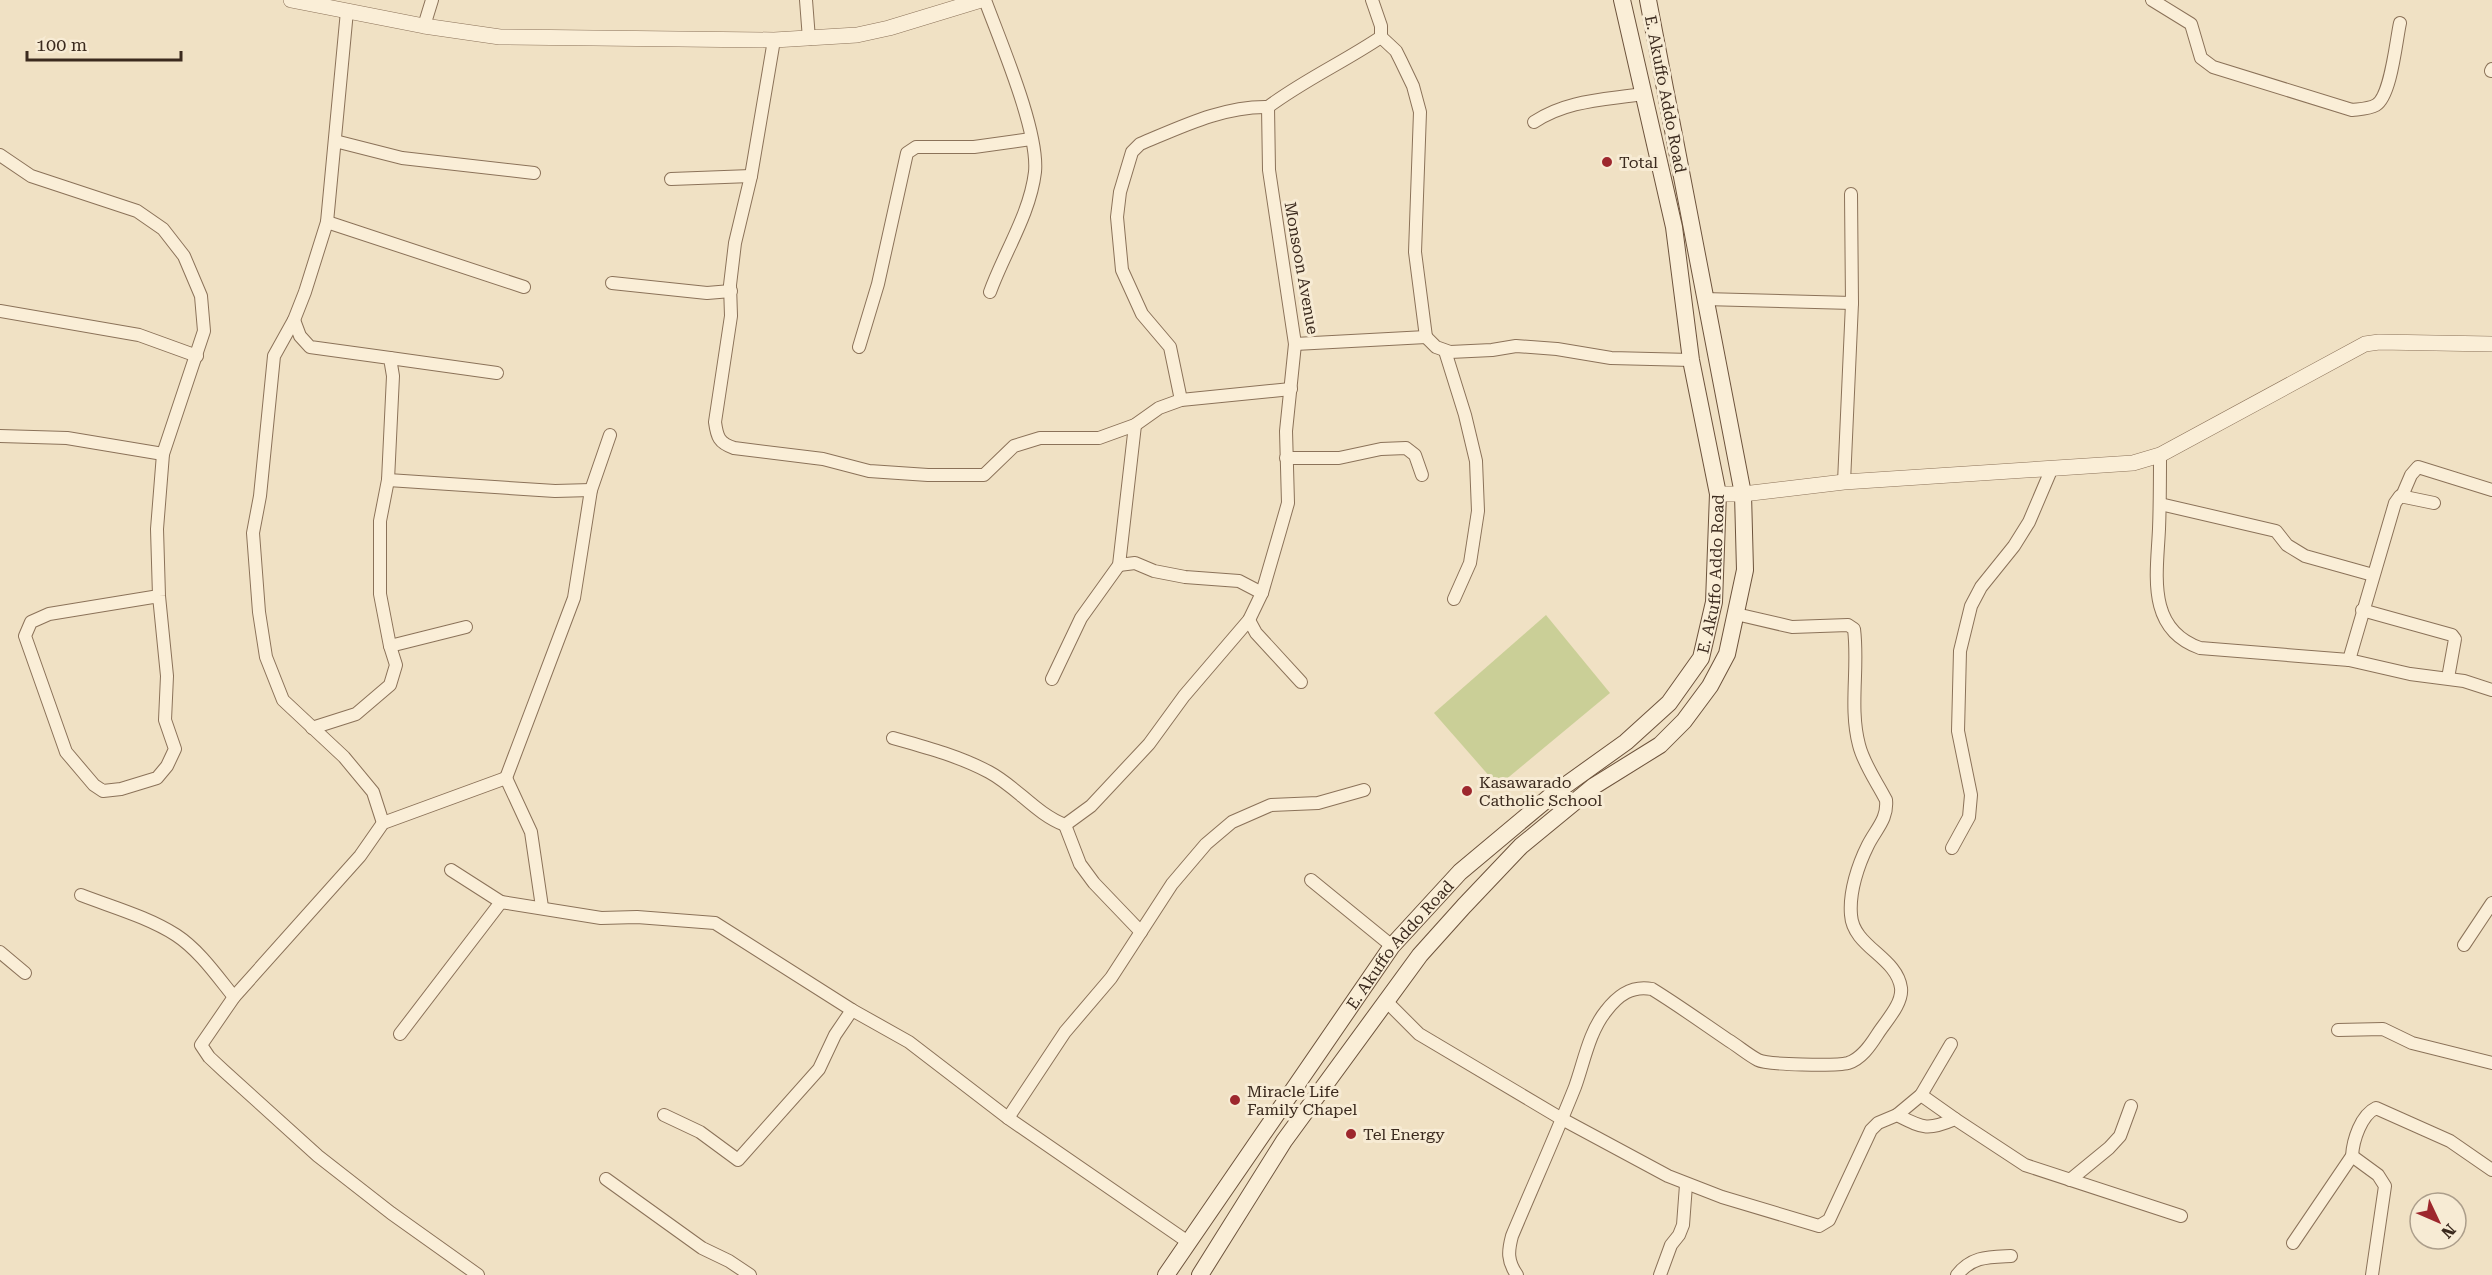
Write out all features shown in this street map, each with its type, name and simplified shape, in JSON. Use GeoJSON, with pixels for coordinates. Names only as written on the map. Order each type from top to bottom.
{"type":"FeatureCollection","features":[{"type":"Feature","properties":{"kind":"main road","name":"E. Akuffo Addo Road"},"geometry":{"type":"LineString","coordinates":[[1166,1275],[1392,946],[1460,872],[1551,795],[1626,742],[1669,703],[1701,658],[1714,602],[1718,494],[1691,360],[1674,228],[1622,0]]}},
{"type":"Feature","properties":{"kind":"main road","name":"E. Akuffo Addo Road"},"geometry":{"type":"LineString","coordinates":[[1200,1275],[1284,1141],[1420,955],[1521,846],[1594,786],[1660,745],[1683,721],[1710,686],[1727,654],[1745,570],[1743,494],[1648,0]]}},
{"type":"Feature","properties":{"kind":"street"},"geometry":{"type":"LineString","coordinates":[[291,0],[424,26],[500,37],[774,40],[857,35],[889,28],[983,0],[1019,93],[1031,139],[1035,170],[1029,195],[990,292]]}},
{"type":"Feature","properties":{"kind":"street"},"geometry":{"type":"LineString","coordinates":[[424,26],[432,0]]}},
{"type":"Feature","properties":{"kind":"street"},"geometry":{"type":"LineString","coordinates":[[806,0],[809,39]]}},
{"type":"Feature","properties":{"kind":"street"},"geometry":{"type":"LineString","coordinates":[[1372,0],[1381,26],[1381,37],[1396,51],[1413,86],[1420,112],[1415,252],[1426,337],[1436,347],[1445,351],[1492,350],[1516,346],[1557,349],[1611,358],[1691,360]]}},
{"type":"Feature","properties":{"kind":"street"},"geometry":{"type":"LineString","coordinates":[[2151,0],[2192,24],[2200,58],[2213,67],[2352,110],[2375,105],[2385,94],[2400,23]]}},
{"type":"Feature","properties":{"kind":"street"},"geometry":{"type":"LineString","coordinates":[[347,11],[327,222],[294,320],[274,356],[260,496],[253,533],[259,612],[266,657],[283,700],[344,757],[373,792],[383,823]]}},
{"type":"Feature","properties":{"kind":"street"},"geometry":{"type":"LineString","coordinates":[[1181,400],[1170,347],[1142,314],[1122,270],[1117,217],[1120,192],[1132,152],[1140,144],[1214,114],[1251,107],[1268,107],[1314,76],[1381,37]]}},
{"type":"Feature","properties":{"kind":"street"},"geometry":{"type":"LineString","coordinates":[[774,40],[751,176],[735,243],[731,316],[715,422],[717,436],[723,444],[734,448],[823,459],[869,471],[984,475],[1014,446],[1040,438],[1099,438],[1135,425],[1159,408],[1181,400],[1291,388]]}},
{"type":"Feature","properties":{"kind":"street"},"geometry":{"type":"LineString","coordinates":[[1534,122],[1547,114],[1576,103],[1642,94]]}},
{"type":"Feature","properties":{"kind":"street","name":"Monsoon Avenue"},"geometry":{"type":"LineString","coordinates":[[1268,107],[1269,170],[1295,344],[1426,337]]}},
{"type":"Feature","properties":{"kind":"street"},"geometry":{"type":"LineString","coordinates":[[859,347],[878,284],[907,153],[916,147],[974,147],[1031,139]]}},
{"type":"Feature","properties":{"kind":"street"},"geometry":{"type":"LineString","coordinates":[[335,141],[402,158],[534,173]]}},
{"type":"Feature","properties":{"kind":"street"},"geometry":{"type":"LineString","coordinates":[[0,154],[31,176],[137,211],[163,229],[184,256],[201,296],[204,331],[163,454],[157,529],[159,596],[167,676],[165,720],[175,749],[167,766],[157,778],[122,789],[103,791],[94,785],[66,752],[25,636],[31,622],[49,614],[159,596]]}},
{"type":"Feature","properties":{"kind":"street"},"geometry":{"type":"LineString","coordinates":[[672,179],[751,176]]}},
{"type":"Feature","properties":{"kind":"street"},"geometry":{"type":"LineString","coordinates":[[1844,482],[1852,303],[1851,194]]}},
{"type":"Feature","properties":{"kind":"street"},"geometry":{"type":"LineString","coordinates":[[327,222],[524,286]]}},
{"type":"Feature","properties":{"kind":"street"},"geometry":{"type":"LineString","coordinates":[[612,283],[707,293],[731,291]]}},
{"type":"Feature","properties":{"kind":"street"},"geometry":{"type":"LineString","coordinates":[[1704,299],[1852,303]]}},
{"type":"Feature","properties":{"kind":"street"},"geometry":{"type":"LineString","coordinates":[[0,311],[139,335],[197,356]]}},
{"type":"Feature","properties":{"kind":"street"},"geometry":{"type":"LineString","coordinates":[[294,320],[300,336],[310,347],[497,373]]}},
{"type":"Feature","properties":{"kind":"street"},"geometry":{"type":"LineString","coordinates":[[1718,494],[1743,494],[1844,482],[2133,463],[2160,455],[2365,344],[2379,342],[2492,344]]}},
{"type":"Feature","properties":{"kind":"street"},"geometry":{"type":"LineString","coordinates":[[1065,825],[1091,806],[1149,744],[1184,696],[1249,620],[1262,593],[1288,503],[1286,431],[1295,344]]}},
{"type":"Feature","properties":{"kind":"street"},"geometry":{"type":"LineString","coordinates":[[1445,351],[1465,415],[1476,461],[1478,511],[1470,563],[1454,599]]}},
{"type":"Feature","properties":{"kind":"street"},"geometry":{"type":"LineString","coordinates":[[312,728],[356,714],[390,685],[396,665],[380,594],[380,521],[388,480],[393,376],[390,358]]}},
{"type":"Feature","properties":{"kind":"street"},"geometry":{"type":"LineString","coordinates":[[1052,679],[1081,618],[1119,565],[1135,425]]}},
{"type":"Feature","properties":{"kind":"street"},"geometry":{"type":"LineString","coordinates":[[542,908],[531,832],[506,778],[574,598],[591,489],[610,435]]}},
{"type":"Feature","properties":{"kind":"street"},"geometry":{"type":"LineString","coordinates":[[0,436],[67,438],[163,454]]}},
{"type":"Feature","properties":{"kind":"street"},"geometry":{"type":"LineString","coordinates":[[1286,458],[1339,458],[1381,449],[1406,448],[1415,455],[1422,475]]}},
{"type":"Feature","properties":{"kind":"street"},"geometry":{"type":"LineString","coordinates":[[2160,455],[2156,588],[2165,620],[2176,634],[2200,648],[2349,660],[2410,674],[2464,681],[2492,690]]}},
{"type":"Feature","properties":{"kind":"street"},"geometry":{"type":"LineString","coordinates":[[2349,660],[2393,509],[2398,498],[2402,496],[2411,475],[2418,467],[2492,490]]}},
{"type":"Feature","properties":{"kind":"street"},"geometry":{"type":"LineString","coordinates":[[1952,848],[1969,817],[1971,795],[1958,731],[1960,651],[1971,606],[1981,587],[2014,546],[2029,522],[2052,468]]}},
{"type":"Feature","properties":{"kind":"street"},"geometry":{"type":"LineString","coordinates":[[388,480],[544,490],[591,489]]}},
{"type":"Feature","properties":{"kind":"street"},"geometry":{"type":"LineString","coordinates":[[2402,496],[2433,502]]}},
{"type":"Feature","properties":{"kind":"street"},"geometry":{"type":"LineString","coordinates":[[2160,504],[2276,531],[2288,545],[2305,556],[2373,575]]}},
{"type":"Feature","properties":{"kind":"street"},"geometry":{"type":"LineString","coordinates":[[1119,565],[1135,563],[1154,572],[1239,581],[1262,593]]}},
{"type":"Feature","properties":{"kind":"street"},"geometry":{"type":"LineString","coordinates":[[2362,610],[2452,635],[2455,639],[2448,678]]}},
{"type":"Feature","properties":{"kind":"street"},"geometry":{"type":"LineString","coordinates":[[1517,1275],[1510,1266],[1508,1252],[1512,1236],[1586,1059],[1594,1030],[1605,1012],[1621,994],[1643,987],[1652,989],[1760,1061],[1832,1065],[1849,1063],[1860,1056],[1870,1046],[1899,1002],[1901,989],[1892,969],[1853,928],[1851,914],[1852,891],[1864,853],[1882,824],[1886,807],[1886,800],[1864,759],[1855,728],[1854,629],[1848,625],[1792,627],[1736,614]]}},
{"type":"Feature","properties":{"kind":"street"},"geometry":{"type":"LineString","coordinates":[[1249,620],[1256,633],[1301,682]]}},
{"type":"Feature","properties":{"kind":"street"},"geometry":{"type":"LineString","coordinates":[[390,646],[466,627]]}},
{"type":"Feature","properties":{"kind":"street"},"geometry":{"type":"LineString","coordinates":[[892,738],[936,751],[989,772],[1017,791],[1050,819],[1065,825],[1080,864],[1094,883],[1141,932]]}},
{"type":"Feature","properties":{"kind":"street"},"geometry":{"type":"LineString","coordinates":[[478,1275],[391,1213],[318,1156],[209,1057],[201,1045],[234,997],[352,865],[383,823],[506,778]]}},
{"type":"Feature","properties":{"kind":"street"},"geometry":{"type":"LineString","coordinates":[[1008,1118],[1065,1032],[1111,978],[1172,884],[1206,844],[1232,822],[1271,805],[1300,806],[1364,790]]}},
{"type":"Feature","properties":{"kind":"street"},"geometry":{"type":"LineString","coordinates":[[451,870],[501,902],[601,918],[638,917],[714,923],[852,1010],[909,1042],[1008,1118],[1188,1242]]}},
{"type":"Feature","properties":{"kind":"street"},"geometry":{"type":"LineString","coordinates":[[1311,880],[1392,946]]}},
{"type":"Feature","properties":{"kind":"street"},"geometry":{"type":"LineString","coordinates":[[81,895],[143,919],[178,936],[206,963],[234,997]]}},
{"type":"Feature","properties":{"kind":"street"},"geometry":{"type":"LineString","coordinates":[[400,1034],[501,902]]}},
{"type":"Feature","properties":{"kind":"street"},"geometry":{"type":"LineString","coordinates":[[2464,945],[2492,903]]}},
{"type":"Feature","properties":{"kind":"street"},"geometry":{"type":"LineString","coordinates":[[0,952],[25,973]]}},
{"type":"Feature","properties":{"kind":"street"},"geometry":{"type":"LineString","coordinates":[[1386,1002],[1419,1034],[1562,1119],[1686,1185],[1819,1226],[1829,1220],[1872,1130],[1878,1123],[1897,1115],[1921,1095],[1951,1044]]}},
{"type":"Feature","properties":{"kind":"street"},"geometry":{"type":"LineString","coordinates":[[664,1115],[700,1132],[738,1160],[819,1069],[835,1035],[852,1010]]}},
{"type":"Feature","properties":{"kind":"street"},"geometry":{"type":"LineString","coordinates":[[2338,1030],[2383,1029],[2412,1043],[2492,1063]]}},
{"type":"Feature","properties":{"kind":"street"},"geometry":{"type":"LineString","coordinates":[[1921,1095],[2025,1165],[2181,1216]]}},
{"type":"Feature","properties":{"kind":"street"},"geometry":{"type":"LineString","coordinates":[[2070,1180],[2120,1136],[2132,1106]]}},
{"type":"Feature","properties":{"kind":"street"},"geometry":{"type":"LineString","coordinates":[[2293,1243],[2352,1156],[2354,1140],[2367,1114],[2376,1108],[2450,1141],[2492,1170]]}},
{"type":"Feature","properties":{"kind":"street"},"geometry":{"type":"LineString","coordinates":[[1897,1115],[1920,1127],[1930,1128],[1955,1119]]}},
{"type":"Feature","properties":{"kind":"street"},"geometry":{"type":"LineString","coordinates":[[2352,1156],[2378,1175],[2385,1186],[2372,1275]]}},
{"type":"Feature","properties":{"kind":"street"},"geometry":{"type":"LineString","coordinates":[[606,1179],[702,1248],[729,1261],[750,1275]]}},
{"type":"Feature","properties":{"kind":"street"},"geometry":{"type":"LineString","coordinates":[[1660,1275],[1671,1245],[1679,1236],[1683,1225],[1686,1185]]}},
{"type":"Feature","properties":{"kind":"street"},"geometry":{"type":"LineString","coordinates":[[1957,1275],[1970,1261],[2011,1256]]}},
{"type":"Feature","properties":{"kind":"green space"},"geometry":{"type":"Polygon","coordinates":[[[1546,615],[1610,693],[1498,786],[1434,713],[1546,615]]]}},
{"type":"Feature","properties":{"kind":"place","name":"Total"},"geometry":{"type":"Point","coordinates":[1607,162]}},
{"type":"Feature","properties":{"kind":"place","name":"Kasawarado Catholic School"},"geometry":{"type":"Point","coordinates":[1467,791]}},
{"type":"Feature","properties":{"kind":"place","name":"Miracle Life Family Chapel"},"geometry":{"type":"Point","coordinates":[1235,1100]}},
{"type":"Feature","properties":{"kind":"place","name":"Tel Energy"},"geometry":{"type":"Point","coordinates":[1351,1134]}}]}
